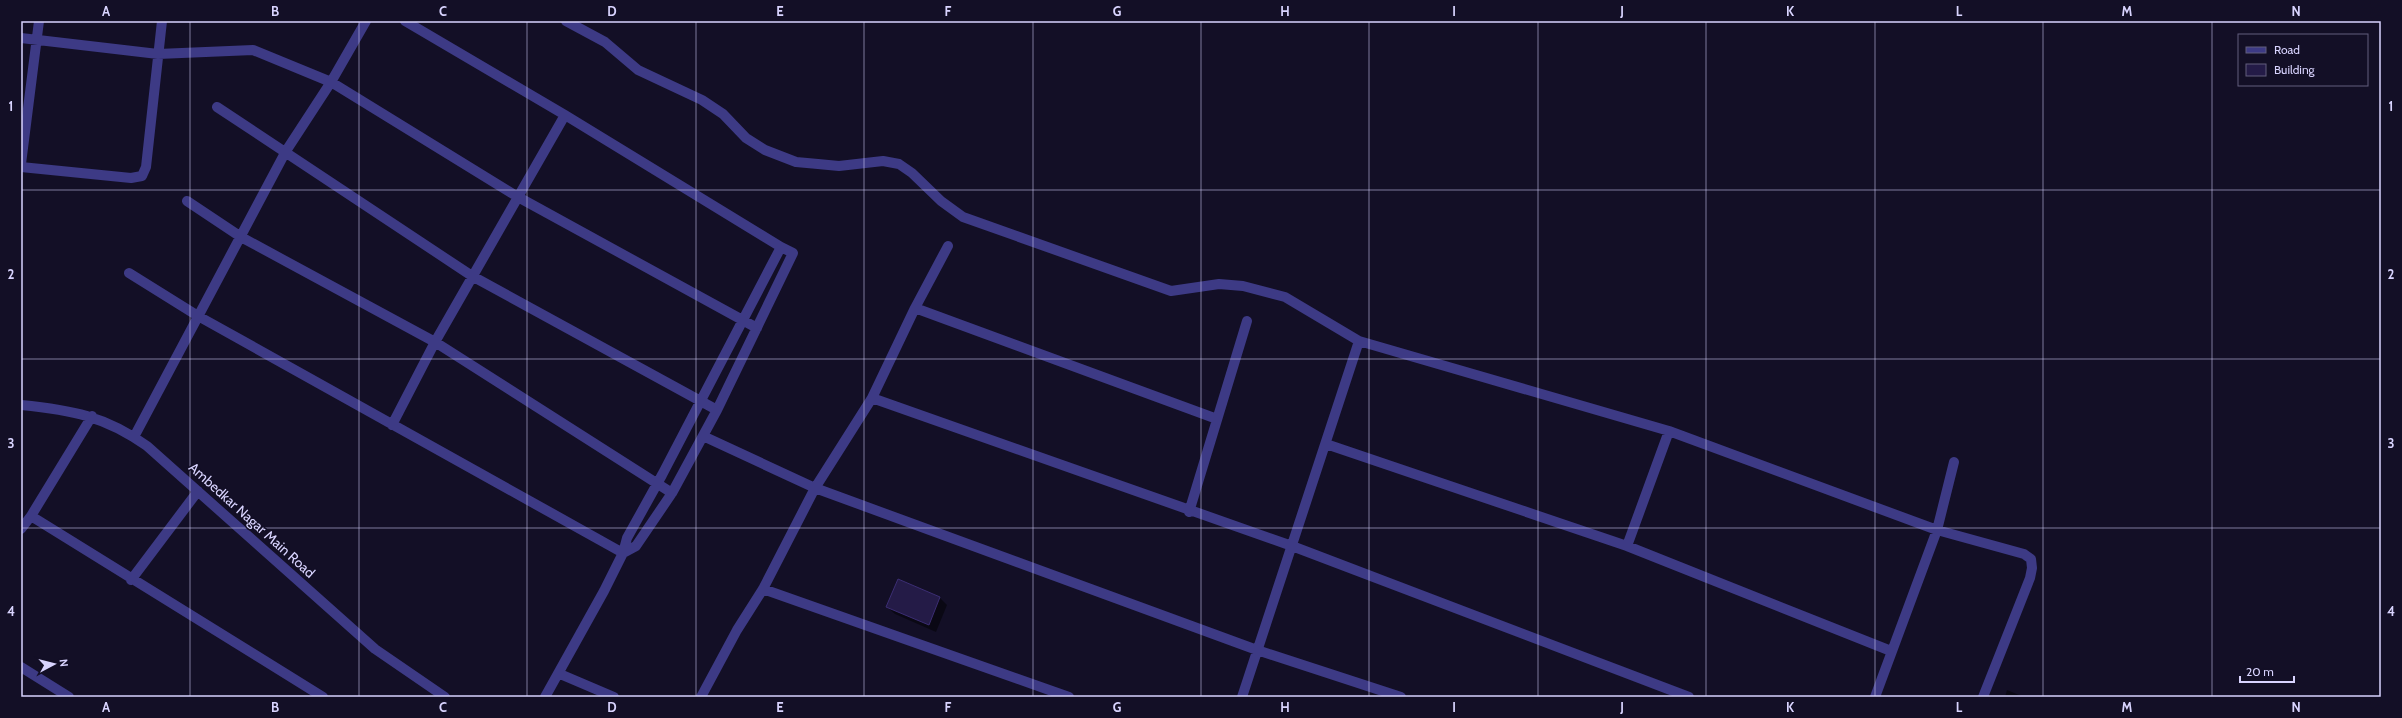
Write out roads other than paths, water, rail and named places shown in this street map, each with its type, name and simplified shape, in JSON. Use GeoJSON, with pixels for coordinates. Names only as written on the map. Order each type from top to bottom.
{"type":"FeatureCollection","features":[{"type":"Feature","properties":{"kind":"street"},"geometry":{"type":"LineString","coordinates":[[39,21],[22,143],[21,166],[131,178],[142,176],[146,167],[162,21]]}},
{"type":"Feature","properties":{"kind":"street"},"geometry":{"type":"LineString","coordinates":[[134,437],[286,151],[331,82],[366,21]]}},
{"type":"Feature","properties":{"kind":"street"},"geometry":{"type":"LineString","coordinates":[[405,21],[565,115],[793,253],[717,410],[672,493],[636,546],[622,553]]}},
{"type":"Feature","properties":{"kind":"street"},"geometry":{"type":"LineString","coordinates":[[566,21],[605,42],[638,70],[702,100],[722,114],[746,138],[765,150],[796,162],[839,166],[883,160],[899,164],[912,173],[941,200],[963,216],[1171,291],[1219,284],[1243,286],[1285,297],[1359,341],[1669,431],[1937,530],[2024,554],[2031,559],[2032,568],[2030,578],[1983,697]]}},
{"type":"Feature","properties":{"kind":"street"},"geometry":{"type":"LineString","coordinates":[[21,38],[158,54],[253,50],[331,82],[518,197],[757,328]]}},
{"type":"Feature","properties":{"kind":"street"},"geometry":{"type":"LineString","coordinates":[[217,107],[286,151],[472,276],[717,410]]}},
{"type":"Feature","properties":{"kind":"street"},"geometry":{"type":"LineString","coordinates":[[392,424],[435,342],[565,115]]}},
{"type":"Feature","properties":{"kind":"street"},"geometry":{"type":"LineString","coordinates":[[187,201],[241,237],[435,342],[672,493]]}},
{"type":"Feature","properties":{"kind":"street"},"geometry":{"type":"LineString","coordinates":[[701,697],[737,630],[763,589],[815,488],[872,398],[915,308],[948,246]]}},
{"type":"Feature","properties":{"kind":"street"},"geometry":{"type":"LineString","coordinates":[[545,697],[560,674],[622,553],[627,538],[701,401],[781,247]]}},
{"type":"Feature","properties":{"kind":"street"},"geometry":{"type":"LineString","coordinates":[[129,273],[198,316],[622,553]]}},
{"type":"Feature","properties":{"kind":"street"},"geometry":{"type":"LineString","coordinates":[[915,308],[1217,420]]}},
{"type":"Feature","properties":{"kind":"street"},"geometry":{"type":"LineString","coordinates":[[1189,512],[1247,321]]}},
{"type":"Feature","properties":{"kind":"street"},"geometry":{"type":"LineString","coordinates":[[1242,697],[1359,341]]}},
{"type":"Feature","properties":{"kind":"street"},"geometry":{"type":"LineString","coordinates":[[872,398],[1189,512],[1292,546],[1689,697]]}},
{"type":"Feature","properties":{"kind":"street","name":"Ambedkar Nagar Main Road"},"geometry":{"type":"LineString","coordinates":[[21,405],[92,416],[134,437],[198,491],[375,649],[445,697]]}},
{"type":"Feature","properties":{"kind":"street"},"geometry":{"type":"LineString","coordinates":[[21,529],[31,516],[92,416]]}},
{"type":"Feature","properties":{"kind":"street"},"geometry":{"type":"LineString","coordinates":[[1627,546],[1669,431]]}},
{"type":"Feature","properties":{"kind":"street"},"geometry":{"type":"LineString","coordinates":[[703,436],[815,488],[1257,650],[1402,697]]}},
{"type":"Feature","properties":{"kind":"street"},"geometry":{"type":"LineString","coordinates":[[1326,444],[1627,546],[1891,651]]}},
{"type":"Feature","properties":{"kind":"street"},"geometry":{"type":"LineString","coordinates":[[1875,697],[1937,530],[1954,462]]}},
{"type":"Feature","properties":{"kind":"street"},"geometry":{"type":"LineString","coordinates":[[131,580],[198,491]]}},
{"type":"Feature","properties":{"kind":"street"},"geometry":{"type":"LineString","coordinates":[[31,516],[131,580],[323,697]]}},
{"type":"Feature","properties":{"kind":"street"},"geometry":{"type":"LineString","coordinates":[[763,589],[1069,697]]}},
{"type":"Feature","properties":{"kind":"street"},"geometry":{"type":"LineString","coordinates":[[21,667],[69,697]]}},
{"type":"Feature","properties":{"kind":"street"},"geometry":{"type":"LineString","coordinates":[[560,674],[614,697]]}}]}
